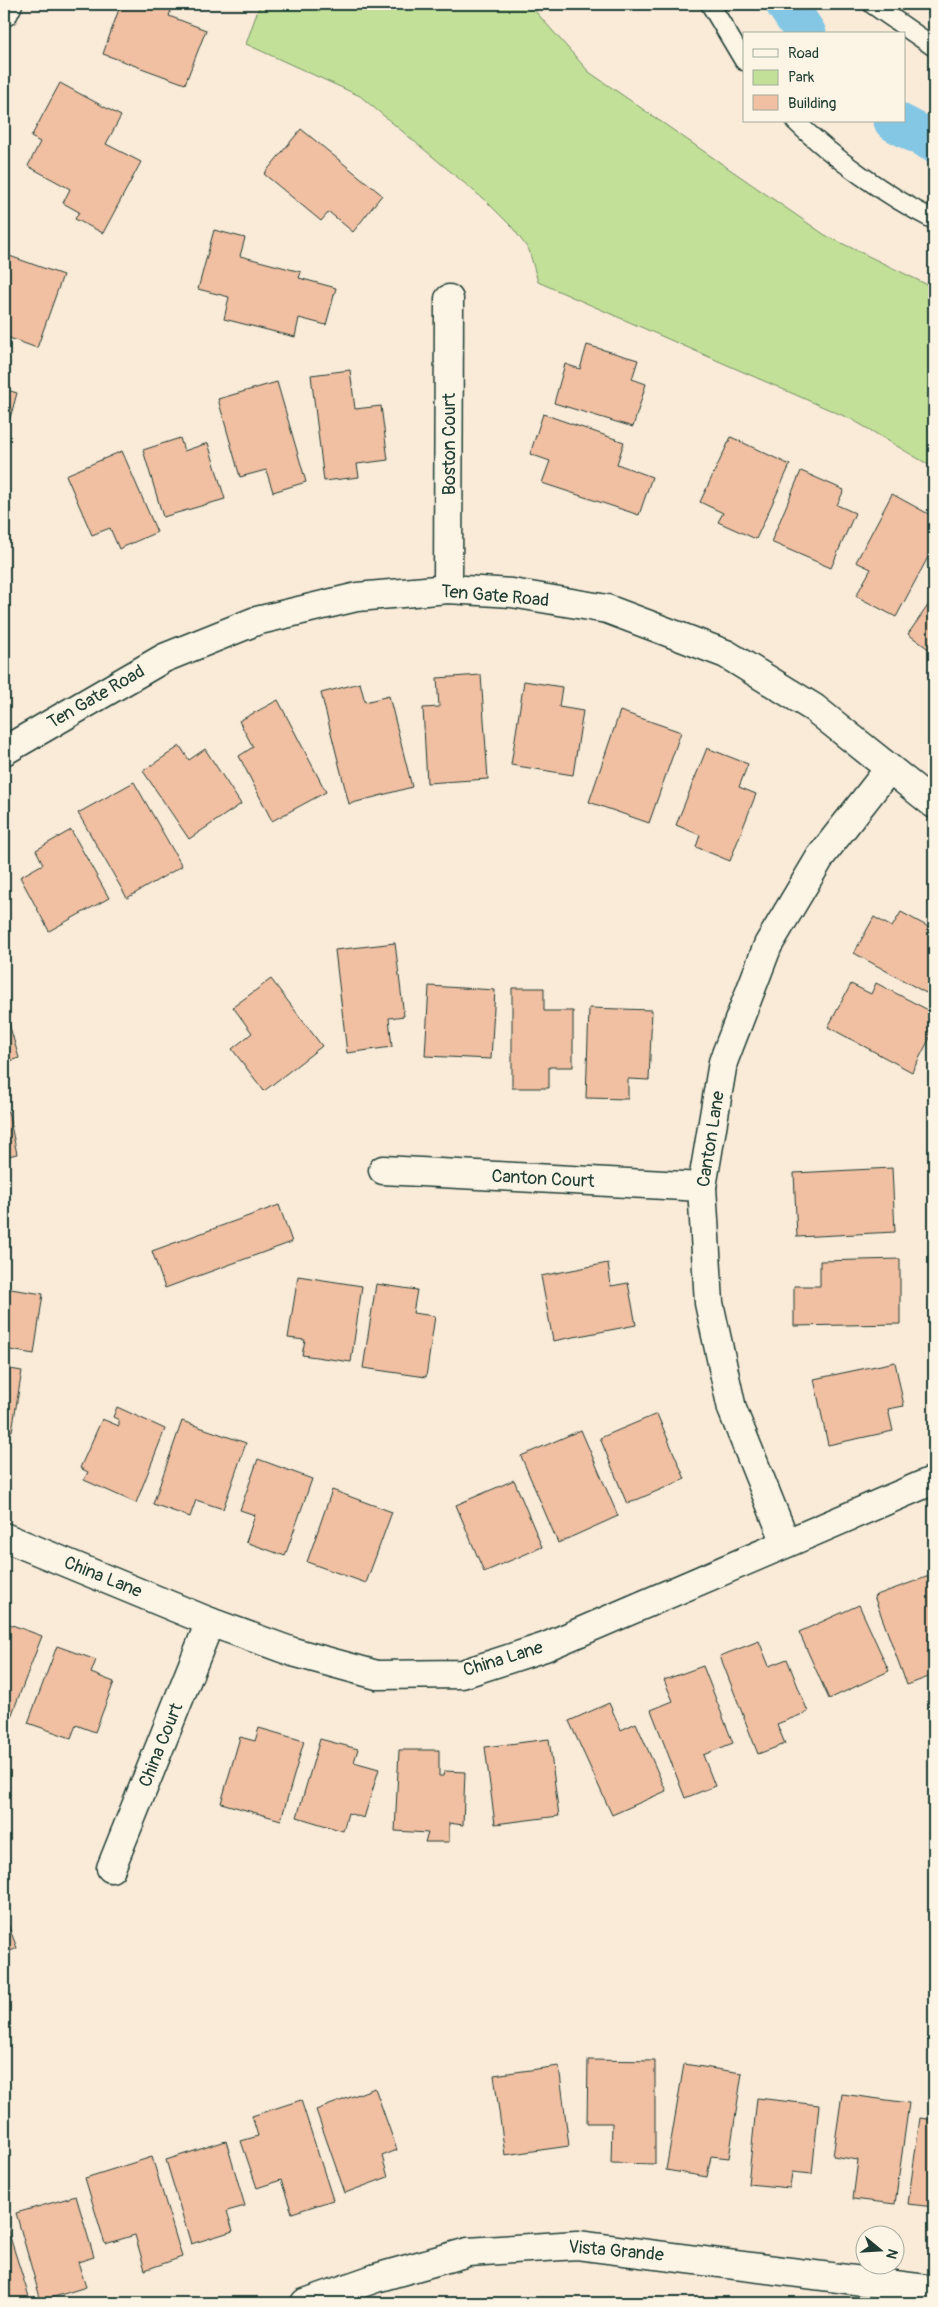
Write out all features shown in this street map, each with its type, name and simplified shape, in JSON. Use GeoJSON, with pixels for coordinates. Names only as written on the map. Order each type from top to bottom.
{"type":"FeatureCollection","features":[{"type":"Feature","properties":{"kind":"street"},"geometry":{"type":"LineString","coordinates":[[4,12],[8,4]]}},
{"type":"Feature","properties":{"kind":"street","name":"Boston Court"},"geometry":{"type":"LineString","coordinates":[[448,589],[449,299]]}},
{"type":"Feature","properties":{"kind":"street","name":"Ten Gate Road"},"geometry":{"type":"LineString","coordinates":[[4,751],[164,658],[256,621],[358,597],[448,589],[512,593],[607,609],[726,654],[814,708],[934,804]]}},
{"type":"Feature","properties":{"kind":"street","name":"Canton Lane"},"geometry":{"type":"LineString","coordinates":[[786,1543],[732,1409],[710,1304],[702,1187],[723,1062],[768,945],[821,856],[889,769]]}},
{"type":"Feature","properties":{"kind":"street","name":"Canton Court"},"geometry":{"type":"LineString","coordinates":[[383,1170],[702,1187]]}},
{"type":"Feature","properties":{"kind":"street","name":"China Lane"},"geometry":{"type":"LineString","coordinates":[[4,1537],[210,1622],[293,1652],[377,1675],[462,1674],[545,1648],[934,1480]]}},
{"type":"Feature","properties":{"kind":"street","name":"China Court"},"geometry":{"type":"LineString","coordinates":[[111,1868],[210,1622]]}},
{"type":"Feature","properties":{"kind":"street","name":"Vista Grande"},"geometry":{"type":"LineString","coordinates":[[305,2303],[376,2278],[468,2252],[577,2245],[901,2294],[934,2290]]}},
{"type":"Feature","properties":{"kind":"lane"},"geometry":{"type":"LineString","coordinates":[[710,4],[743,59]]}},
{"type":"Feature","properties":{"kind":"lane"},"geometry":{"type":"LineString","coordinates":[[872,4],[934,46]]}},
{"type":"Feature","properties":{"kind":"lane"},"geometry":{"type":"LineString","coordinates":[[797,122],[815,141],[905,205],[934,220]]}},
{"type":"Feature","properties":{"kind":"green space"},"geometry":{"type":"Polygon","coordinates":[[[260,4],[529,4],[589,72],[825,235],[934,288],[934,468],[853,420],[538,282],[529,250],[512,227],[487,202],[360,96],[246,44],[260,4]]]}},
{"type":"Feature","properties":{"kind":"building"},"geometry":{"type":"Polygon","coordinates":[[[106,4],[173,4],[169,16],[206,30],[185,84],[103,54],[119,9],[106,4]]]}},
{"type":"Feature","properties":{"kind":"building"},"geometry":{"type":"Polygon","coordinates":[[[60,83],[121,116],[106,144],[141,162],[103,233],[75,219],[79,212],[63,203],[70,189],[28,166],[40,142],[31,137],[60,83]]]}},
{"type":"Feature","properties":{"kind":"building"},"geometry":{"type":"Polygon","coordinates":[[[301,129],[382,195],[353,232],[329,212],[321,221],[264,174],[301,129]]]}},
{"type":"Feature","properties":{"kind":"building"},"geometry":{"type":"Polygon","coordinates":[[[214,230],[245,238],[240,256],[301,272],[299,278],[336,288],[326,325],[299,318],[295,337],[224,319],[229,297],[198,289],[214,230]]]}},
{"type":"Feature","properties":{"kind":"building"},"geometry":{"type":"Polygon","coordinates":[[[4,254],[63,275],[37,348],[4,336],[4,254]]]}},
{"type":"Feature","properties":{"kind":"building"},"geometry":{"type":"Polygon","coordinates":[[[587,345],[638,360],[632,379],[646,384],[633,427],[554,403],[565,364],[580,369],[587,345]]]}},
{"type":"Feature","properties":{"kind":"building"},"geometry":{"type":"Polygon","coordinates":[[[350,370],[355,409],[381,406],[388,460],[357,464],[359,477],[324,481],[311,375],[350,370]]]}},
{"type":"Feature","properties":{"kind":"building"},"geometry":{"type":"Polygon","coordinates":[[[277,382],[306,482],[273,492],[266,470],[240,477],[218,399],[277,382]]]}},
{"type":"Feature","properties":{"kind":"building"},"geometry":{"type":"Polygon","coordinates":[[[4,389],[17,393],[4,440],[4,389]]]}},
{"type":"Feature","properties":{"kind":"building"},"geometry":{"type":"Polygon","coordinates":[[[543,414],[624,442],[617,464],[652,477],[639,515],[542,483],[550,461],[530,454],[543,414]]]}},
{"type":"Feature","properties":{"kind":"building"},"geometry":{"type":"Polygon","coordinates":[[[731,437],[790,465],[756,539],[718,522],[723,513],[700,502],[731,437]]]}},
{"type":"Feature","properties":{"kind":"building"},"geometry":{"type":"Polygon","coordinates":[[[180,438],[184,451],[208,443],[225,499],[163,517],[143,450],[180,438]]]}},
{"type":"Feature","properties":{"kind":"building"},"geometry":{"type":"Polygon","coordinates":[[[122,451],[157,532],[119,549],[110,528],[92,535],[66,475],[122,451]]]}},
{"type":"Feature","properties":{"kind":"building"},"geometry":{"type":"Polygon","coordinates":[[[801,471],[844,490],[837,505],[855,513],[831,568],[771,542],[801,471]]]}},
{"type":"Feature","properties":{"kind":"building"},"geometry":{"type":"Polygon","coordinates":[[[892,494],[934,517],[934,546],[896,617],[856,596],[871,569],[856,562],[892,494]]]}},
{"type":"Feature","properties":{"kind":"building"},"geometry":{"type":"Polygon","coordinates":[[[934,597],[934,653],[908,634],[934,597]]]}},
{"type":"Feature","properties":{"kind":"building"},"geometry":{"type":"Polygon","coordinates":[[[481,675],[488,779],[427,783],[423,708],[439,707],[437,678],[481,675]]]}},
{"type":"Feature","properties":{"kind":"building"},"geometry":{"type":"Polygon","coordinates":[[[524,681],[562,687],[559,707],[583,711],[573,775],[511,765],[524,681]]]}},
{"type":"Feature","properties":{"kind":"building"},"geometry":{"type":"Polygon","coordinates":[[[360,683],[365,702],[389,696],[412,787],[349,804],[321,693],[360,683]]]}},
{"type":"Feature","properties":{"kind":"building"},"geometry":{"type":"Polygon","coordinates":[[[278,700],[326,792],[272,821],[239,756],[253,747],[239,721],[278,700]]]}},
{"type":"Feature","properties":{"kind":"building"},"geometry":{"type":"Polygon","coordinates":[[[620,711],[681,732],[649,823],[589,802],[620,711]]]}},
{"type":"Feature","properties":{"kind":"building"},"geometry":{"type":"Polygon","coordinates":[[[180,746],[189,760],[205,749],[241,804],[189,839],[143,771],[180,746]]]}},
{"type":"Feature","properties":{"kind":"building"},"geometry":{"type":"Polygon","coordinates":[[[707,748],[748,764],[739,787],[756,794],[730,861],[696,847],[700,835],[676,825],[707,748]]]}},
{"type":"Feature","properties":{"kind":"building"},"geometry":{"type":"Polygon","coordinates":[[[134,782],[182,866],[127,898],[78,813],[134,782]]]}},
{"type":"Feature","properties":{"kind":"building"},"geometry":{"type":"Polygon","coordinates":[[[71,830],[109,898],[49,931],[20,877],[43,864],[36,850],[71,830]]]}},
{"type":"Feature","properties":{"kind":"building"},"geometry":{"type":"Polygon","coordinates":[[[901,912],[934,930],[934,979],[926,993],[854,953],[874,917],[892,927],[901,912]]]}},
{"type":"Feature","properties":{"kind":"building"},"geometry":{"type":"Polygon","coordinates":[[[395,943],[404,1016],[389,1018],[392,1047],[347,1053],[335,950],[395,943]]]}},
{"type":"Feature","properties":{"kind":"building"},"geometry":{"type":"Polygon","coordinates":[[[271,979],[322,1046],[264,1091],[232,1049],[252,1033],[233,1007],[271,979]]]}},
{"type":"Feature","properties":{"kind":"building"},"geometry":{"type":"Polygon","coordinates":[[[876,983],[934,1013],[934,1030],[912,1072],[828,1027],[851,984],[871,994],[876,983]]]}},
{"type":"Feature","properties":{"kind":"building"},"geometry":{"type":"Polygon","coordinates":[[[429,986],[495,990],[491,1059],[425,1056],[429,986]]]}},
{"type":"Feature","properties":{"kind":"building"},"geometry":{"type":"Polygon","coordinates":[[[512,988],[544,988],[544,1011],[573,1011],[573,1067],[549,1067],[549,1088],[512,1088],[512,988]]]}},
{"type":"Feature","properties":{"kind":"building"},"geometry":{"type":"Polygon","coordinates":[[[589,1008],[652,1010],[649,1080],[628,1079],[628,1099],[586,1098],[589,1008]]]}},
{"type":"Feature","properties":{"kind":"building"},"geometry":{"type":"Polygon","coordinates":[[[8,1020],[19,1058],[4,1063],[4,1021],[8,1020]]]}},
{"type":"Feature","properties":{"kind":"building"},"geometry":{"type":"Polygon","coordinates":[[[4,1068],[8,1085],[4,1086],[4,1068]]]}},
{"type":"Feature","properties":{"kind":"building"},"geometry":{"type":"Polygon","coordinates":[[[8,1111],[17,1154],[4,1157],[4,1112],[8,1111]]]}},
{"type":"Feature","properties":{"kind":"building"},"geometry":{"type":"Polygon","coordinates":[[[892,1168],[895,1232],[797,1237],[794,1173],[892,1168]]]}},
{"type":"Feature","properties":{"kind":"building"},"geometry":{"type":"Polygon","coordinates":[[[279,1205],[292,1242],[165,1288],[152,1251],[279,1205]]]}},
{"type":"Feature","properties":{"kind":"building"},"geometry":{"type":"Polygon","coordinates":[[[900,1259],[900,1324],[794,1326],[794,1286],[820,1286],[820,1261],[900,1259]]]}},
{"type":"Feature","properties":{"kind":"building"},"geometry":{"type":"Polygon","coordinates":[[[608,1263],[611,1286],[628,1283],[636,1325],[553,1341],[541,1276],[608,1263]]]}},
{"type":"Feature","properties":{"kind":"building"},"geometry":{"type":"Polygon","coordinates":[[[298,1276],[362,1286],[351,1362],[302,1355],[305,1340],[288,1338],[298,1276]]]}},
{"type":"Feature","properties":{"kind":"building"},"geometry":{"type":"Polygon","coordinates":[[[376,1284],[417,1290],[413,1313],[435,1316],[426,1377],[363,1368],[376,1284]]]}},
{"type":"Feature","properties":{"kind":"building"},"geometry":{"type":"Polygon","coordinates":[[[4,1288],[43,1294],[34,1354],[4,1349],[4,1288]]]}},
{"type":"Feature","properties":{"kind":"building"},"geometry":{"type":"Polygon","coordinates":[[[895,1362],[904,1406],[888,1409],[893,1431],[828,1445],[814,1379],[895,1362]]]}},
{"type":"Feature","properties":{"kind":"building"},"geometry":{"type":"Polygon","coordinates":[[[4,1368],[22,1371],[12,1431],[4,1430],[4,1368]]]}},
{"type":"Feature","properties":{"kind":"building"},"geometry":{"type":"Polygon","coordinates":[[[117,1407],[165,1429],[136,1503],[84,1480],[88,1472],[80,1468],[102,1419],[119,1426],[119,1420],[113,1417],[117,1407]]]}},
{"type":"Feature","properties":{"kind":"building"},"geometry":{"type":"Polygon","coordinates":[[[657,1414],[685,1479],[627,1504],[600,1438],[657,1414]]]}},
{"type":"Feature","properties":{"kind":"building"},"geometry":{"type":"Polygon","coordinates":[[[182,1421],[246,1443],[223,1509],[196,1500],[190,1517],[153,1504],[182,1421]]]}},
{"type":"Feature","properties":{"kind":"building"},"geometry":{"type":"Polygon","coordinates":[[[581,1430],[618,1516],[558,1543],[521,1456],[581,1430]]]}},
{"type":"Feature","properties":{"kind":"building"},"geometry":{"type":"Polygon","coordinates":[[[258,1459],[312,1479],[285,1556],[246,1542],[255,1515],[240,1510],[258,1459]]]}},
{"type":"Feature","properties":{"kind":"building"},"geometry":{"type":"Polygon","coordinates":[[[514,1480],[542,1547],[484,1572],[456,1505],[514,1480]]]}},
{"type":"Feature","properties":{"kind":"building"},"geometry":{"type":"Polygon","coordinates":[[[332,1490],[392,1512],[366,1583],[307,1562],[332,1490]]]}},
{"type":"Feature","properties":{"kind":"building"},"geometry":{"type":"Polygon","coordinates":[[[932,1575],[934,1582],[934,1675],[907,1685],[874,1596],[932,1575]]]}},
{"type":"Feature","properties":{"kind":"building"},"geometry":{"type":"Polygon","coordinates":[[[859,1605],[889,1671],[829,1699],[799,1632],[859,1605]]]}},
{"type":"Feature","properties":{"kind":"building"},"geometry":{"type":"Polygon","coordinates":[[[4,1622],[42,1636],[4,1735],[4,1622]]]}},
{"type":"Feature","properties":{"kind":"building"},"geometry":{"type":"Polygon","coordinates":[[[759,1641],[769,1666],[787,1659],[808,1712],[777,1724],[785,1744],[758,1754],[720,1656],[759,1641]]]}},
{"type":"Feature","properties":{"kind":"building"},"geometry":{"type":"Polygon","coordinates":[[[57,1646],[96,1660],[91,1673],[114,1682],[95,1732],[76,1725],[71,1738],[28,1723],[57,1646]]]}},
{"type":"Feature","properties":{"kind":"building"},"geometry":{"type":"Polygon","coordinates":[[[703,1666],[733,1743],[703,1755],[715,1786],[685,1798],[651,1710],[673,1701],[664,1680],[703,1666]]]}},
{"type":"Feature","properties":{"kind":"building"},"geometry":{"type":"Polygon","coordinates":[[[609,1703],[621,1730],[636,1723],[666,1791],[612,1815],[569,1721],[609,1703]]]}},
{"type":"Feature","properties":{"kind":"building"},"geometry":{"type":"Polygon","coordinates":[[[259,1728],[304,1741],[281,1820],[221,1803],[240,1737],[255,1741],[259,1728]]]}},
{"type":"Feature","properties":{"kind":"building"},"geometry":{"type":"Polygon","coordinates":[[[320,1739],[358,1749],[354,1762],[379,1769],[364,1818],[348,1813],[343,1831],[297,1817],[320,1739]]]}},
{"type":"Feature","properties":{"kind":"building"},"geometry":{"type":"Polygon","coordinates":[[[549,1739],[559,1816],[495,1824],[485,1747],[549,1739]]]}},
{"type":"Feature","properties":{"kind":"building"},"geometry":{"type":"Polygon","coordinates":[[[399,1750],[439,1750],[439,1776],[443,1776],[444,1771],[465,1772],[463,1825],[449,1823],[449,1842],[425,1842],[428,1833],[395,1831],[399,1750]]]}},
{"type":"Feature","properties":{"kind":"building"},"geometry":{"type":"Polygon","coordinates":[[[4,1914],[17,1948],[4,1954],[4,1914]]]}},
{"type":"Feature","properties":{"kind":"building"},"geometry":{"type":"Polygon","coordinates":[[[4,1961],[11,1979],[4,1982],[4,1961]]]}},
{"type":"Feature","properties":{"kind":"building"},"geometry":{"type":"Polygon","coordinates":[[[588,2060],[655,2061],[655,2164],[611,2163],[612,2123],[587,2123],[588,2060]]]}},
{"type":"Feature","properties":{"kind":"building"},"geometry":{"type":"Polygon","coordinates":[[[684,2064],[742,2073],[729,2158],[711,2156],[707,2177],[666,2170],[684,2064]]]}},
{"type":"Feature","properties":{"kind":"building"},"geometry":{"type":"Polygon","coordinates":[[[559,2066],[569,2146],[505,2155],[494,2075],[559,2066]]]}},
{"type":"Feature","properties":{"kind":"building"},"geometry":{"type":"Polygon","coordinates":[[[375,2088],[397,2150],[382,2156],[388,2177],[345,2193],[316,2110],[375,2088]]]}},
{"type":"Feature","properties":{"kind":"building"},"geometry":{"type":"Polygon","coordinates":[[[842,2094],[909,2103],[895,2204],[853,2199],[858,2160],[833,2156],[842,2094]]]}},
{"type":"Feature","properties":{"kind":"building"},"geometry":{"type":"Polygon","coordinates":[[[757,2098],[819,2105],[812,2174],[792,2172],[790,2188],[748,2184],[757,2098]]]}},
{"type":"Feature","properties":{"kind":"building"},"geometry":{"type":"Polygon","coordinates":[[[301,2100],[333,2200],[292,2213],[281,2180],[257,2188],[241,2141],[258,2136],[252,2116],[301,2100]]]}},
{"type":"Feature","properties":{"kind":"building"},"geometry":{"type":"Polygon","coordinates":[[[920,2118],[934,2120],[934,2207],[908,2204],[920,2118]]]}},
{"type":"Feature","properties":{"kind":"building"},"geometry":{"type":"Polygon","coordinates":[[[226,2141],[245,2206],[227,2211],[233,2231],[191,2244],[166,2160],[226,2141]]]}},
{"type":"Feature","properties":{"kind":"building"},"geometry":{"type":"Polygon","coordinates":[[[152,2157],[182,2257],[145,2270],[135,2235],[105,2244],[85,2178],[152,2157]]]}},
{"type":"Feature","properties":{"kind":"building"},"geometry":{"type":"Polygon","coordinates":[[[76,2196],[94,2257],[78,2262],[86,2287],[41,2301],[16,2213],[76,2196]]]}},
{"type":"Feature","properties":{"kind":"building"},"geometry":{"type":"Polygon","coordinates":[[[4,2218],[31,2303],[4,2303],[4,2218]]]}},
{"type":"Feature","properties":{"kind":"waterway"},"geometry":{"type":"LineString","coordinates":[[786,4],[805,32]]}},
{"type":"Feature","properties":{"kind":"waterway"},"geometry":{"type":"LineString","coordinates":[[896,122],[934,142]]}}]}
